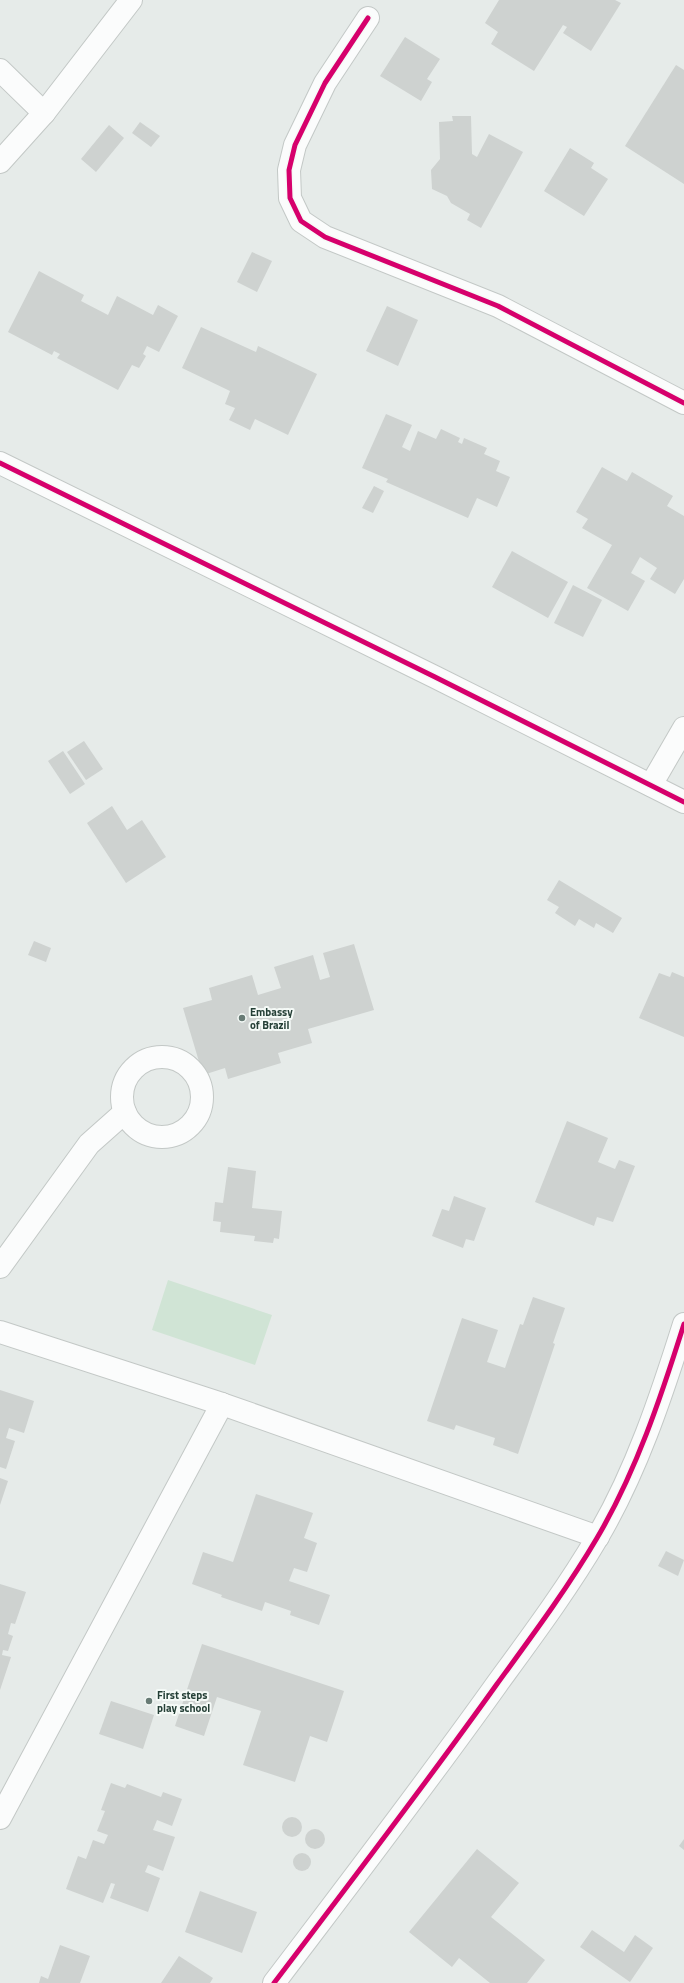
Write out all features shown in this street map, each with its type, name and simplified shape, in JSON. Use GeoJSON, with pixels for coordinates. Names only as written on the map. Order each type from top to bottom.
{"type":"FeatureCollection","features":[{"type":"Feature","properties":{"kind":"street"},"geometry":{"type":"LineString","coordinates":[[0,162],[44,113],[131,0]]}},
{"type":"Feature","properties":{"kind":"street"},"geometry":{"type":"LineString","coordinates":[[368,18],[325,83],[295,145],[289,170],[290,198],[301,221],[325,237],[498,306],[682,397]]}},
{"type":"Feature","properties":{"kind":"street"},"geometry":{"type":"LineString","coordinates":[[0,70],[44,113]]}},
{"type":"Feature","properties":{"kind":"street"},"geometry":{"type":"LineString","coordinates":[[0,463],[684,802]]}},
{"type":"Feature","properties":{"kind":"street"},"geometry":{"type":"LineString","coordinates":[[651,785],[684,728]]}},
{"type":"Feature","properties":{"kind":"street"},"geometry":{"type":"LineString","coordinates":[[0,1267],[89,1144],[125,1112]]}},
{"type":"Feature","properties":{"kind":"street"},"geometry":{"type":"LineString","coordinates":[[274,1983],[466,1727],[566,1589],[598,1537],[628,1477],[662,1395],[684,1324]]}},
{"type":"Feature","properties":{"kind":"street"},"geometry":{"type":"LineString","coordinates":[[0,1332],[222,1404],[598,1537]]}},
{"type":"Feature","properties":{"kind":"street"},"geometry":{"type":"LineString","coordinates":[[0,1818],[222,1404]]}},
{"type":"Feature","properties":{"kind":"green space"},"geometry":{"type":"Polygon","coordinates":[[[168,1280],[272,1315],[255,1365],[152,1330],[168,1280]]]}},
{"type":"Feature","properties":{"kind":"building"},"geometry":{"type":"Polygon","coordinates":[[[499,0],[615,0],[621,3],[591,51],[563,33],[567,27],[563,25],[534,71],[491,44],[498,32],[485,23],[499,0]]]}},
{"type":"Feature","properties":{"kind":"building"},"geometry":{"type":"Polygon","coordinates":[[[405,37],[440,59],[427,79],[432,82],[421,101],[380,76],[405,37]]]}},
{"type":"Feature","properties":{"kind":"building"},"geometry":{"type":"Polygon","coordinates":[[[676,65],[684,70],[684,184],[625,146],[676,65]]]}},
{"type":"Feature","properties":{"kind":"building"},"geometry":{"type":"Polygon","coordinates":[[[452,116],[471,116],[472,154],[477,157],[489,134],[523,152],[481,228],[467,220],[470,214],[451,203],[447,196],[432,189],[431,170],[440,159],[439,122],[453,121],[452,116]]]}},
{"type":"Feature","properties":{"kind":"building"},"geometry":{"type":"Polygon","coordinates":[[[140,122],[160,136],[151,147],[132,133],[140,122]]]}},
{"type":"Feature","properties":{"kind":"building"},"geometry":{"type":"Polygon","coordinates":[[[109,125],[124,138],[96,172],[81,159],[109,125]]]}},
{"type":"Feature","properties":{"kind":"building"},"geometry":{"type":"Polygon","coordinates":[[[570,148],[594,163],[591,168],[608,179],[584,216],[544,191],[570,148]]]}},
{"type":"Feature","properties":{"kind":"building"},"geometry":{"type":"Polygon","coordinates":[[[252,252],[272,261],[257,292],[237,282],[252,252]]]}},
{"type":"Feature","properties":{"kind":"building"},"geometry":{"type":"Polygon","coordinates":[[[39,271],[84,295],[81,301],[108,315],[117,296],[153,315],[158,305],[178,316],[159,352],[147,346],[143,354],[146,356],[139,368],[132,365],[118,390],[57,358],[60,354],[54,351],[52,355],[8,332],[39,271]]]}},
{"type":"Feature","properties":{"kind":"building"},"geometry":{"type":"Polygon","coordinates":[[[387,306],[418,320],[398,366],[366,351],[387,306]]]}},
{"type":"Feature","properties":{"kind":"building"},"geometry":{"type":"Polygon","coordinates":[[[201,327],[256,352],[258,346],[317,374],[288,435],[255,419],[250,430],[229,420],[235,408],[225,404],[230,391],[182,368],[201,327]]]}},
{"type":"Feature","properties":{"kind":"building"},"geometry":{"type":"Polygon","coordinates":[[[386,414],[412,425],[402,447],[410,451],[418,431],[436,439],[441,429],[460,438],[458,442],[462,444],[464,438],[487,448],[484,454],[500,461],[496,471],[510,477],[497,507],[477,498],[468,518],[386,482],[388,479],[362,468],[386,414]]]}},
{"type":"Feature","properties":{"kind":"building"},"geometry":{"type":"Polygon","coordinates":[[[602,467],[627,481],[632,472],[673,496],[667,506],[684,516],[684,579],[675,594],[650,579],[657,568],[640,557],[631,573],[645,581],[628,611],[587,588],[612,545],[582,528],[588,519],[576,512],[602,467]]]}},
{"type":"Feature","properties":{"kind":"building"},"geometry":{"type":"Polygon","coordinates":[[[374,486],[384,491],[373,513],[362,508],[374,486]]]}},
{"type":"Feature","properties":{"kind":"building"},"geometry":{"type":"Polygon","coordinates":[[[512,551],[568,582],[548,618],[492,587],[512,551]]]}},
{"type":"Feature","properties":{"kind":"building"},"geometry":{"type":"Polygon","coordinates":[[[573,585],[602,600],[583,637],[554,623],[573,585]]]}},
{"type":"Feature","properties":{"kind":"building"},"geometry":{"type":"Polygon","coordinates":[[[84,741],[103,769],[86,780],[67,752],[84,741]]]}},
{"type":"Feature","properties":{"kind":"building"},"geometry":{"type":"Polygon","coordinates":[[[63,751],[85,784],[70,794],[48,761],[63,751]]]}},
{"type":"Feature","properties":{"kind":"building"},"geometry":{"type":"Polygon","coordinates":[[[112,806],[127,830],[142,820],[166,857],[126,883],[87,823],[112,806]]]}},
{"type":"Feature","properties":{"kind":"building"},"geometry":{"type":"Polygon","coordinates":[[[559,880],[622,918],[613,933],[596,923],[594,928],[579,919],[575,926],[555,913],[559,907],[547,900],[559,880]]]}},
{"type":"Feature","properties":{"kind":"building"},"geometry":{"type":"Polygon","coordinates":[[[34,941],[51,948],[46,962],[28,955],[34,941]]]}},
{"type":"Feature","properties":{"kind":"building"},"geometry":{"type":"Polygon","coordinates":[[[354,944],[374,1010],[308,1029],[312,1043],[278,1053],[281,1063],[228,1079],[225,1068],[203,1075],[183,1008],[212,1000],[209,988],[252,975],[258,995],[281,988],[274,967],[313,955],[320,980],[330,977],[323,953],[354,944]]]}},
{"type":"Feature","properties":{"kind":"building"},"geometry":{"type":"Polygon","coordinates":[[[672,972],[684,977],[684,1037],[639,1018],[659,973],[670,977],[672,972]]]}},
{"type":"Feature","properties":{"kind":"building"},"geometry":{"type":"Polygon","coordinates":[[[567,1121],[608,1138],[598,1162],[615,1169],[619,1160],[635,1166],[613,1222],[597,1217],[594,1226],[535,1202],[567,1121]]]}},
{"type":"Feature","properties":{"kind":"building"},"geometry":{"type":"Polygon","coordinates":[[[228,1167],[256,1171],[252,1208],[282,1211],[279,1239],[274,1238],[273,1243],[254,1241],[255,1236],[220,1232],[221,1222],[213,1221],[215,1202],[223,1203],[228,1167]]]}},
{"type":"Feature","properties":{"kind":"building"},"geometry":{"type":"Polygon","coordinates":[[[454,1196],[486,1208],[474,1241],[466,1239],[463,1248],[432,1236],[442,1209],[449,1211],[454,1196]]]}},
{"type":"Feature","properties":{"kind":"building"},"geometry":{"type":"Polygon","coordinates":[[[533,1297],[565,1308],[553,1343],[555,1344],[518,1454],[493,1445],[495,1438],[456,1425],[454,1430],[427,1421],[462,1318],[498,1330],[487,1362],[505,1368],[520,1324],[523,1325],[533,1297]]]}},
{"type":"Feature","properties":{"kind":"building"},"geometry":{"type":"Polygon","coordinates":[[[0,1390],[34,1401],[24,1433],[9,1428],[6,1438],[15,1441],[6,1469],[0,1467],[0,1390]]]}},
{"type":"Feature","properties":{"kind":"building"},"geometry":{"type":"Polygon","coordinates":[[[0,1478],[8,1481],[0,1505],[0,1478]]]}},
{"type":"Feature","properties":{"kind":"building"},"geometry":{"type":"Polygon","coordinates":[[[256,1494],[313,1513],[304,1538],[317,1543],[307,1572],[294,1568],[289,1581],[330,1595],[319,1625],[290,1615],[291,1611],[265,1602],[262,1611],[221,1597],[222,1595],[192,1584],[203,1552],[233,1562],[256,1494]]]}},
{"type":"Feature","properties":{"kind":"building"},"geometry":{"type":"Polygon","coordinates":[[[666,1551],[684,1560],[678,1576],[658,1566],[666,1551]]]}},
{"type":"Feature","properties":{"kind":"building"},"geometry":{"type":"Polygon","coordinates":[[[0,1584],[26,1592],[15,1624],[11,1623],[8,1634],[13,1636],[8,1651],[3,1650],[2,1655],[11,1657],[0,1690],[0,1584]]]}},
{"type":"Feature","properties":{"kind":"building"},"geometry":{"type":"Polygon","coordinates":[[[202,1644],[344,1691],[327,1742],[310,1736],[295,1782],[243,1765],[261,1711],[217,1697],[204,1736],[175,1726],[202,1644]]]}},
{"type":"Feature","properties":{"kind":"building"},"geometry":{"type":"Polygon","coordinates":[[[111,1701],[154,1715],[143,1749],[99,1734],[111,1701]]]}},
{"type":"Feature","properties":{"kind":"building"},"geometry":{"type":"Polygon","coordinates":[[[111,1783],[125,1788],[127,1784],[161,1797],[163,1792],[182,1799],[172,1826],[157,1820],[153,1830],[175,1837],[163,1871],[148,1865],[145,1872],[160,1878],[148,1912],[110,1898],[115,1884],[111,1883],[103,1903],[66,1889],[78,1856],[86,1859],[93,1840],[104,1844],[108,1835],[97,1831],[105,1811],[101,1810],[111,1783]]]}},
{"type":"Feature","properties":{"kind":"building"},"geometry":{"type":"Polygon","coordinates":[[[292,1817],[299,1820],[302,1827],[299,1834],[292,1837],[285,1834],[282,1827],[285,1820],[292,1817]]]}},
{"type":"Feature","properties":{"kind":"building"},"geometry":{"type":"Polygon","coordinates":[[[315,1829],[322,1832],[325,1839],[322,1846],[315,1849],[308,1846],[305,1839],[308,1832],[315,1829]]]}},
{"type":"Feature","properties":{"kind":"building"},"geometry":{"type":"Polygon","coordinates":[[[684,1839],[684,1850],[679,1846],[684,1839]]]}},
{"type":"Feature","properties":{"kind":"building"},"geometry":{"type":"Polygon","coordinates":[[[477,1849],[519,1883],[491,1917],[545,1960],[527,1983],[490,1983],[459,1958],[452,1967],[409,1932],[477,1849]]]}},
{"type":"Feature","properties":{"kind":"building"},"geometry":{"type":"Polygon","coordinates":[[[298,1853],[306,1853],[311,1858],[309,1869],[306,1871],[298,1871],[293,1866],[293,1858],[298,1853]]]}},
{"type":"Feature","properties":{"kind":"building"},"geometry":{"type":"Polygon","coordinates":[[[200,1891],[257,1912],[242,1953],[185,1932],[200,1891]]]}},
{"type":"Feature","properties":{"kind":"building"},"geometry":{"type":"Polygon","coordinates":[[[592,1930],[624,1952],[635,1935],[653,1948],[630,1982],[580,1947],[592,1930]]]}},
{"type":"Feature","properties":{"kind":"building"},"geometry":{"type":"Polygon","coordinates":[[[60,1945],[90,1956],[80,1983],[39,1983],[41,1976],[48,1979],[60,1945]]]}},
{"type":"Feature","properties":{"kind":"building"},"geometry":{"type":"Polygon","coordinates":[[[179,1956],[213,1978],[210,1983],[161,1983],[179,1956]]]}},
{"type":"Feature","properties":{"kind":"cycle path"},"geometry":{"type":"LineString","coordinates":[[368,18],[325,83],[295,145],[289,170],[290,198],[301,221],[325,237],[498,306],[684,403]]}},
{"type":"Feature","properties":{"kind":"cycle path"},"geometry":{"type":"LineString","coordinates":[[0,463],[435,677],[684,802]]}},
{"type":"Feature","properties":{"kind":"cycle path"},"geometry":{"type":"LineString","coordinates":[[274,1983],[442,1759],[549,1612],[586,1557],[611,1513],[636,1461],[657,1406],[684,1324]]}},
{"type":"Feature","properties":{"kind":"place","name":"Embassy of Brazil"},"geometry":{"type":"Point","coordinates":[242,1018]}},
{"type":"Feature","properties":{"kind":"place","name":"First steps play school"},"geometry":{"type":"Point","coordinates":[149,1701]}}]}
